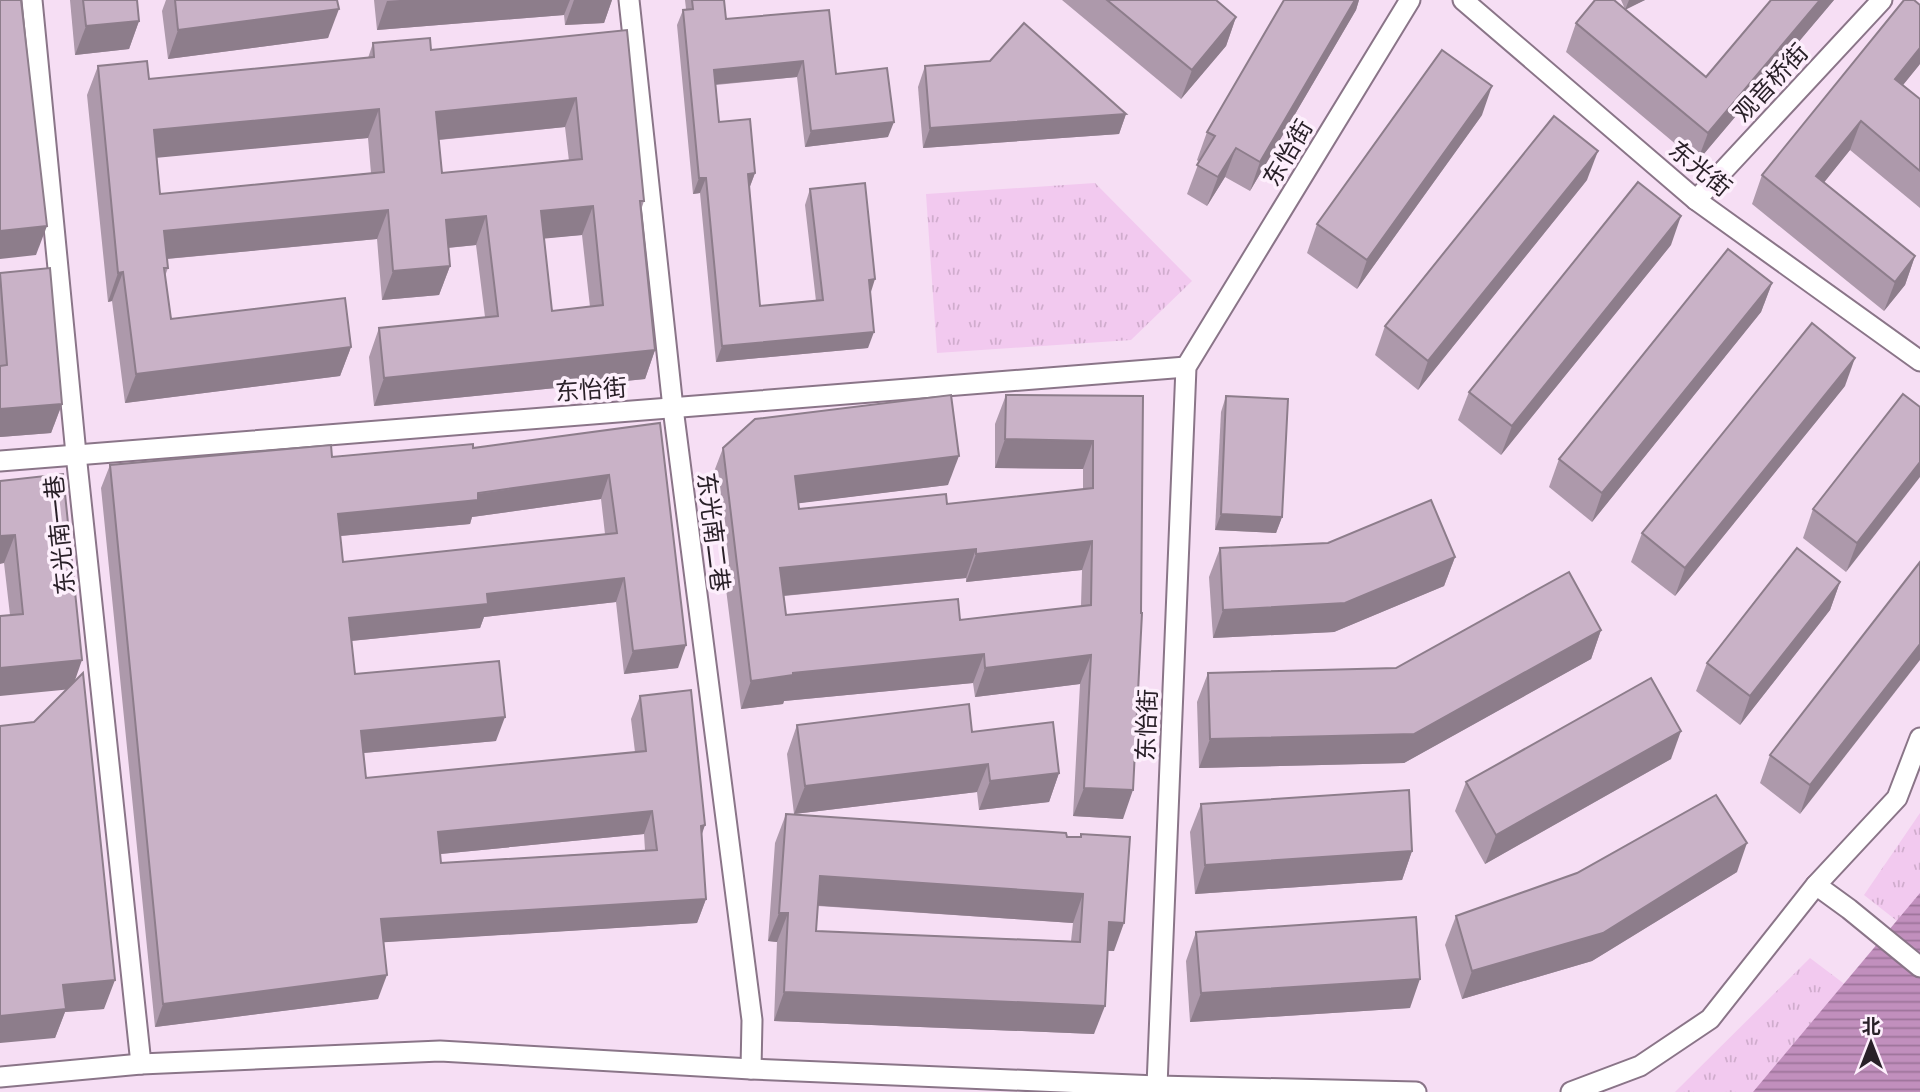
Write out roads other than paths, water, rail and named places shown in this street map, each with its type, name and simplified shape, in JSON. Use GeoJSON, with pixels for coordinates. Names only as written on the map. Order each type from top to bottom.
{"type":"FeatureCollection","features":[{"type":"Feature","properties":{"kind":"street","name":"东光南一巷"},"geometry":{"type":"LineString","coordinates":[[32,0],[76,454],[141,1064]]}},
{"type":"Feature","properties":{"kind":"street","name":"东光南二巷"},"geometry":{"type":"LineString","coordinates":[[629,0],[673,408],[752,1020],[751,1069]]}},
{"type":"Feature","properties":{"kind":"street","name":"东怡街"},"geometry":{"type":"LineString","coordinates":[[1157,1086],[1186,367],[1410,0]]}},
{"type":"Feature","properties":{"kind":"street","name":"东光街"},"geometry":{"type":"LineString","coordinates":[[1463,0],[1696,200],[1920,361]]}},
{"type":"Feature","properties":{"kind":"street","name":"观音桥街"},"geometry":{"type":"LineString","coordinates":[[1696,200],[1882,0]]}},
{"type":"Feature","properties":{"kind":"street","name":"东怡街"},"geometry":{"type":"LineString","coordinates":[[0,461],[1186,367]]}},
{"type":"Feature","properties":{"kind":"street"},"geometry":{"type":"LineString","coordinates":[[1571,1092],[1640,1066],[1710,1019],[1816,885],[1897,798],[1920,738]]}},
{"type":"Feature","properties":{"kind":"street"},"geometry":{"type":"LineString","coordinates":[[1816,885],[1920,967]]}},
{"type":"Feature","properties":{"kind":"street"},"geometry":{"type":"LineString","coordinates":[[0,1077],[141,1064],[440,1051],[751,1069],[1157,1086],[1416,1092]]}}]}
